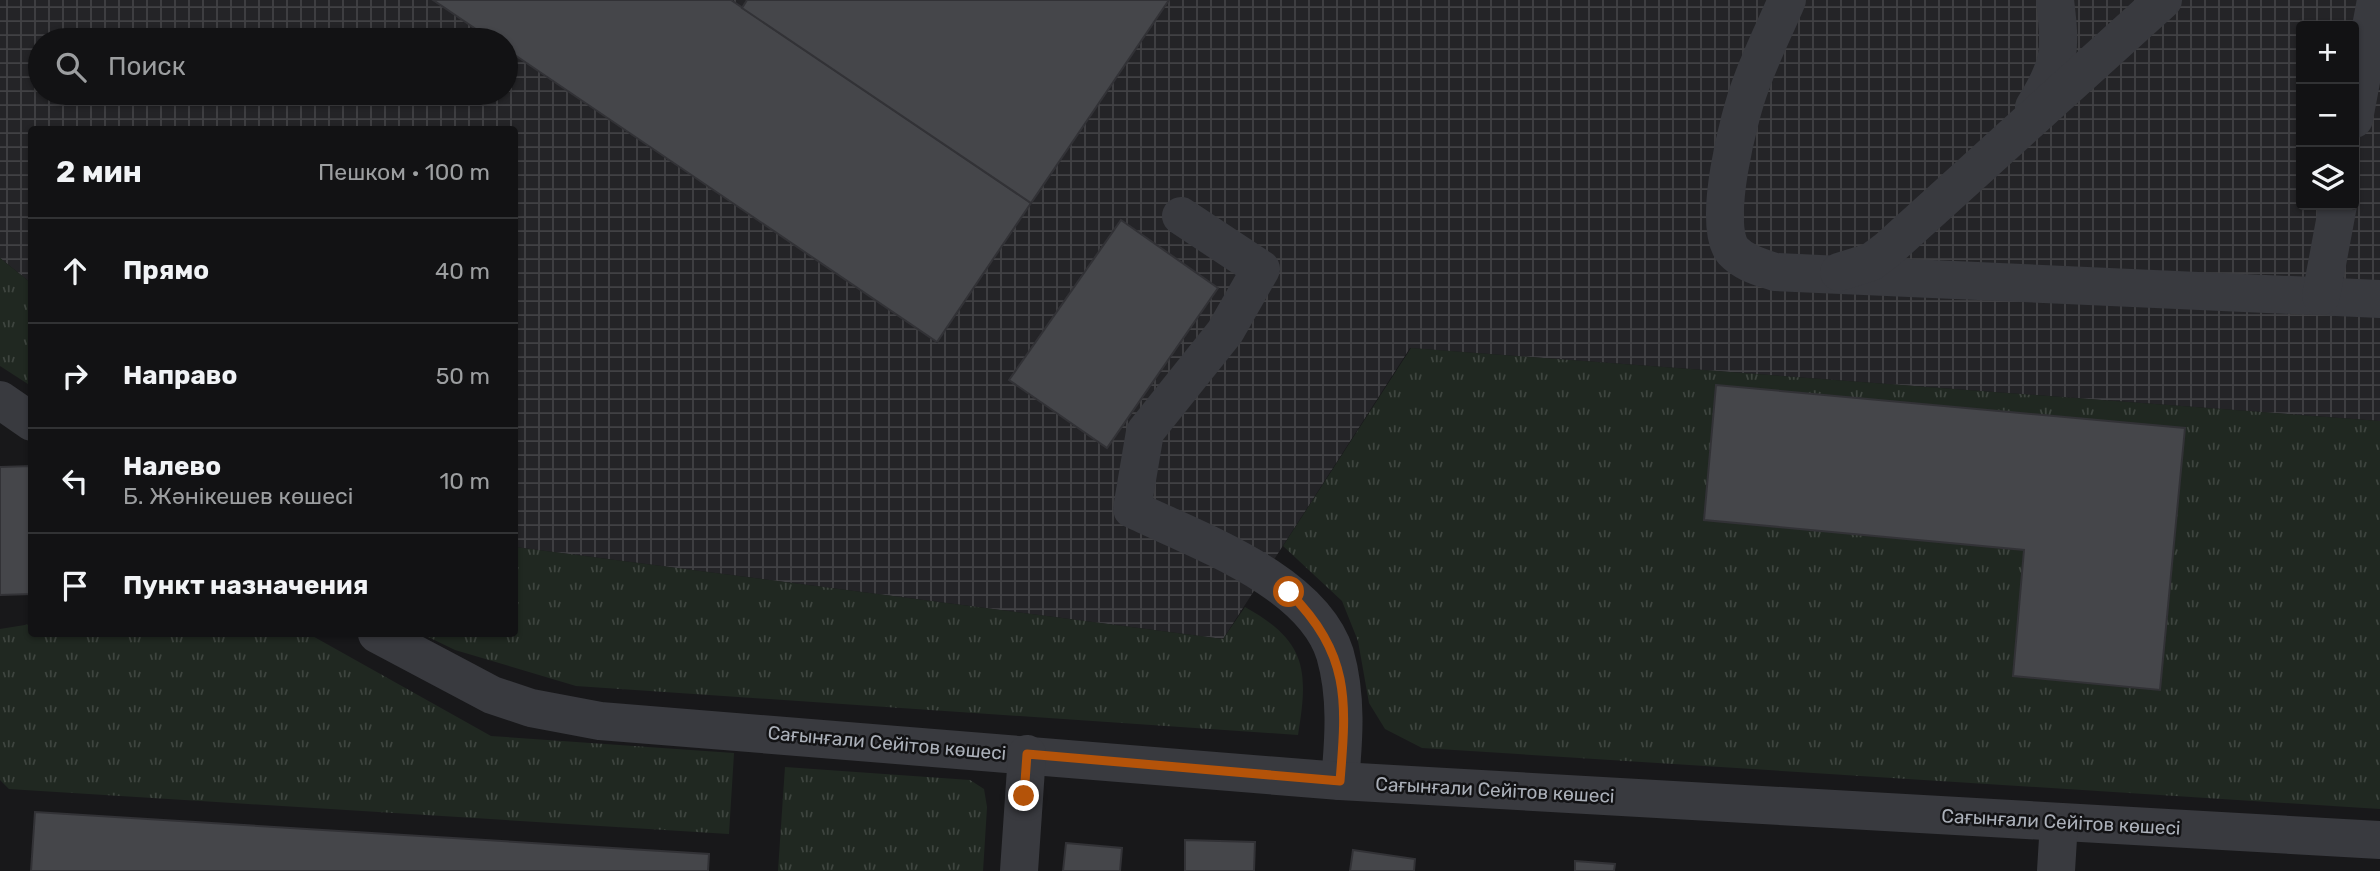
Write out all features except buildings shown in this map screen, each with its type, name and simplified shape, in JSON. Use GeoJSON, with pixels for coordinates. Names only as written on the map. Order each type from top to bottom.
{"type":"FeatureCollection","features":[{"type":"Feature","properties":{"kind":"street"},"geometry":{"type":"LineString","coordinates":[[1787,0],[1750,86],[1723,205],[1723,232],[1732,250],[1749,263],[1775,272],[2380,299]]}},
{"type":"Feature","properties":{"kind":"street"},"geometry":{"type":"LineString","coordinates":[[2020,129],[2056,68],[2059,39],[2055,0]]}},
{"type":"Feature","properties":{"kind":"street"},"geometry":{"type":"LineString","coordinates":[[1830,274],[1871,262],[1886,250],[2163,0]]}},
{"type":"Feature","properties":{"kind":"street"},"geometry":{"type":"LineString","coordinates":[[2359,92],[2376,0]]}},
{"type":"Feature","properties":{"kind":"street"},"geometry":{"type":"LineString","coordinates":[[2320,296],[2337,210]]}},
{"type":"Feature","properties":{"kind":"street"},"geometry":{"type":"LineString","coordinates":[[1181,216],[1261,269],[1224,332],[1145,432],[1132,509],[1265,576],[1289,592],[1312,616],[1334,652],[1343,692],[1344,733],[1340,781]]}},
{"type":"Feature","properties":{"kind":"street"},"geometry":{"type":"LineString","coordinates":[[0,400],[28,419]]}},
{"type":"Feature","properties":{"kind":"street","name":"Сағынғали Сейітов көшесі"},"geometry":{"type":"LineString","coordinates":[[383,637],[492,695],[531,708],[589,719],[1340,781],[2380,840]]}},
{"type":"Feature","properties":{"kind":"street"},"geometry":{"type":"LineString","coordinates":[[1020,871],[1027,754]]}},
{"type":"Feature","properties":{"kind":"street"},"geometry":{"type":"LineString","coordinates":[[2056,871],[2059,822]]}},
{"type":"Feature","properties":{"kind":"shaded area"},"geometry":{"type":"Polygon","coordinates":[[[0,0],[2380,0],[2380,421],[1410,348],[1223,639],[518,547],[518,126],[28,126],[28,281],[0,258],[0,0]]]}},
{"type":"Feature","properties":{"kind":"green space"},"geometry":{"type":"Polygon","coordinates":[[[0,258],[28,281],[28,384],[0,366],[0,258]]]}},
{"type":"Feature","properties":{"kind":"green space"},"geometry":{"type":"Polygon","coordinates":[[[1411,348],[2380,421],[2380,809],[1422,748],[1385,729],[1369,703],[1358,641],[1342,601],[1283,546],[1411,348]]]}},
{"type":"Feature","properties":{"kind":"green space"},"geometry":{"type":"Polygon","coordinates":[[[518,547],[1223,639],[1245,607],[1281,632],[1291,645],[1302,674],[1303,692],[1298,735],[576,686],[455,650],[428,637],[518,637],[518,547]]]}},
{"type":"Feature","properties":{"kind":"green space"},"geometry":{"type":"Polygon","coordinates":[[[28,624],[28,637],[314,637],[491,736],[734,753],[729,834],[9,789],[0,780],[0,629],[28,624]]]}},
{"type":"Feature","properties":{"kind":"green space"},"geometry":{"type":"Polygon","coordinates":[[[785,767],[970,780],[984,789],[987,807],[983,871],[778,871],[785,767]]]}},
{"type":"Feature","properties":{"kind":"route"},"geometry":{"type":"LineString","coordinates":[[1024,796],[1027,754],[1340,781],[1344,733],[1343,692],[1334,652],[1312,616],[1289,592]]}}]}
